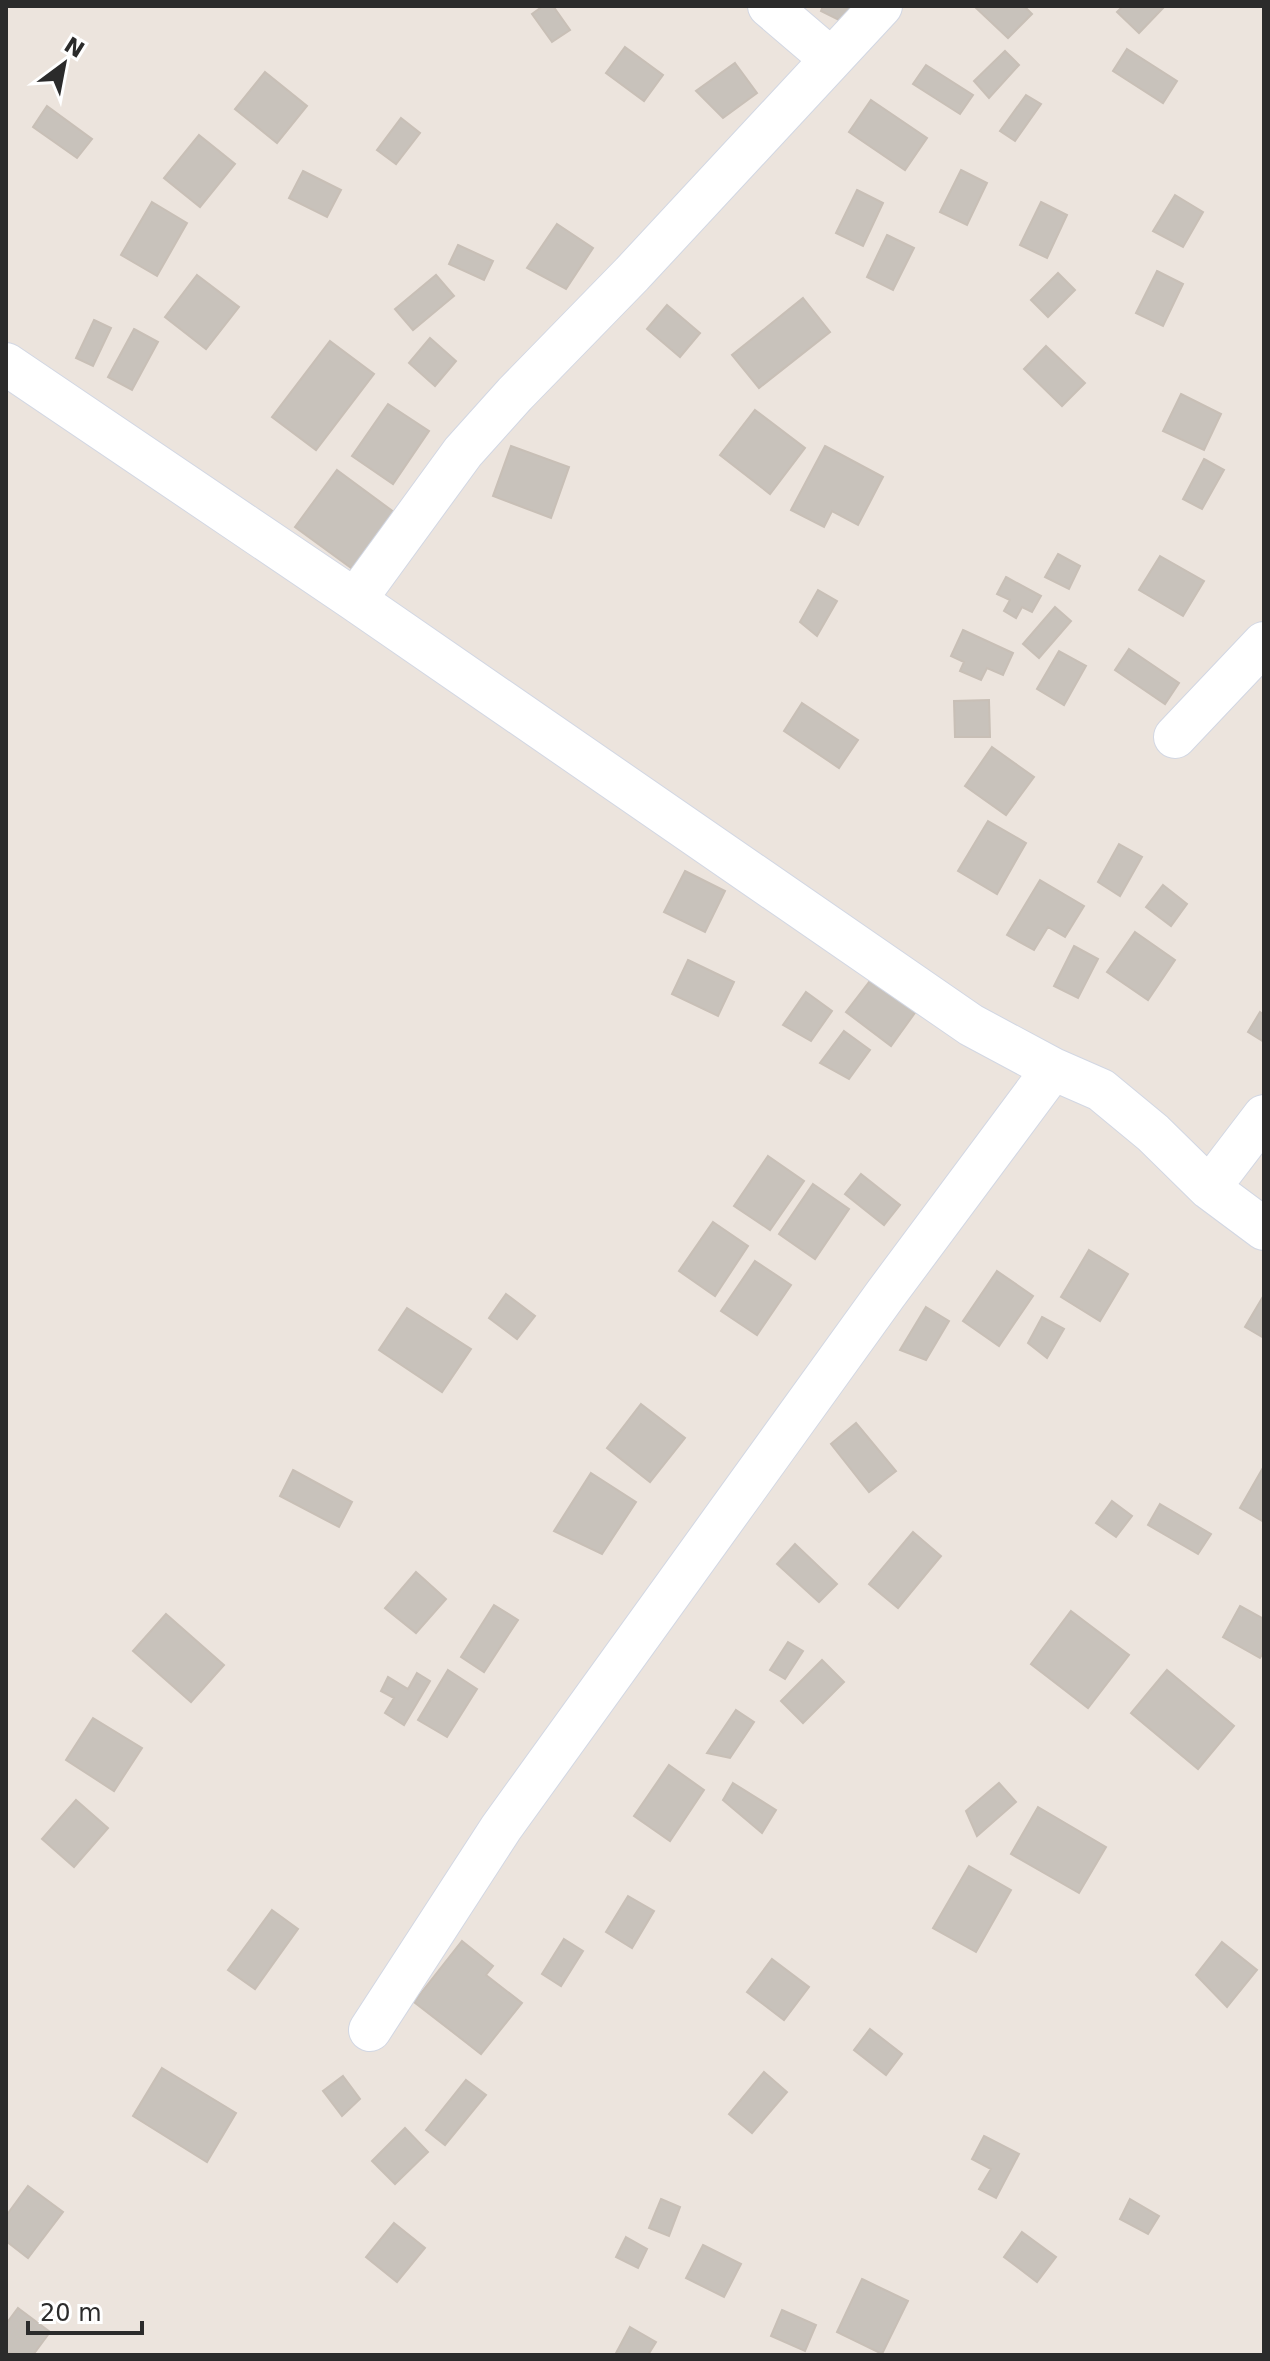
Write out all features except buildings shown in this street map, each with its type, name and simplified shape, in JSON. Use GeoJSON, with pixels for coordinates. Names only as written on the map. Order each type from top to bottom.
{"type":"FeatureCollection","features":[{"type":"Feature","properties":{"kind":"street"},"geometry":{"type":"LineString","coordinates":[[769,6],[831,59]]}},
{"type":"Feature","properties":{"kind":"street"},"geometry":{"type":"LineString","coordinates":[[355,600],[463,452],[504,405],[643,263],[881,6]]}},
{"type":"Feature","properties":{"kind":"street"},"geometry":{"type":"LineString","coordinates":[[6,364],[355,600],[971,1025],[1053,1069],[1101,1090],[1153,1133],[1209,1188],[1264,1229]]}},
{"type":"Feature","properties":{"kind":"street"},"geometry":{"type":"LineString","coordinates":[[1175,737],[1264,643]]}},
{"type":"Feature","properties":{"kind":"street"},"geometry":{"type":"LineString","coordinates":[[370,2030],[501,1828],[876,1308],[1053,1069]]}},
{"type":"Feature","properties":{"kind":"street"},"geometry":{"type":"LineString","coordinates":[[1209,1188],[1264,1116]]}}]}
